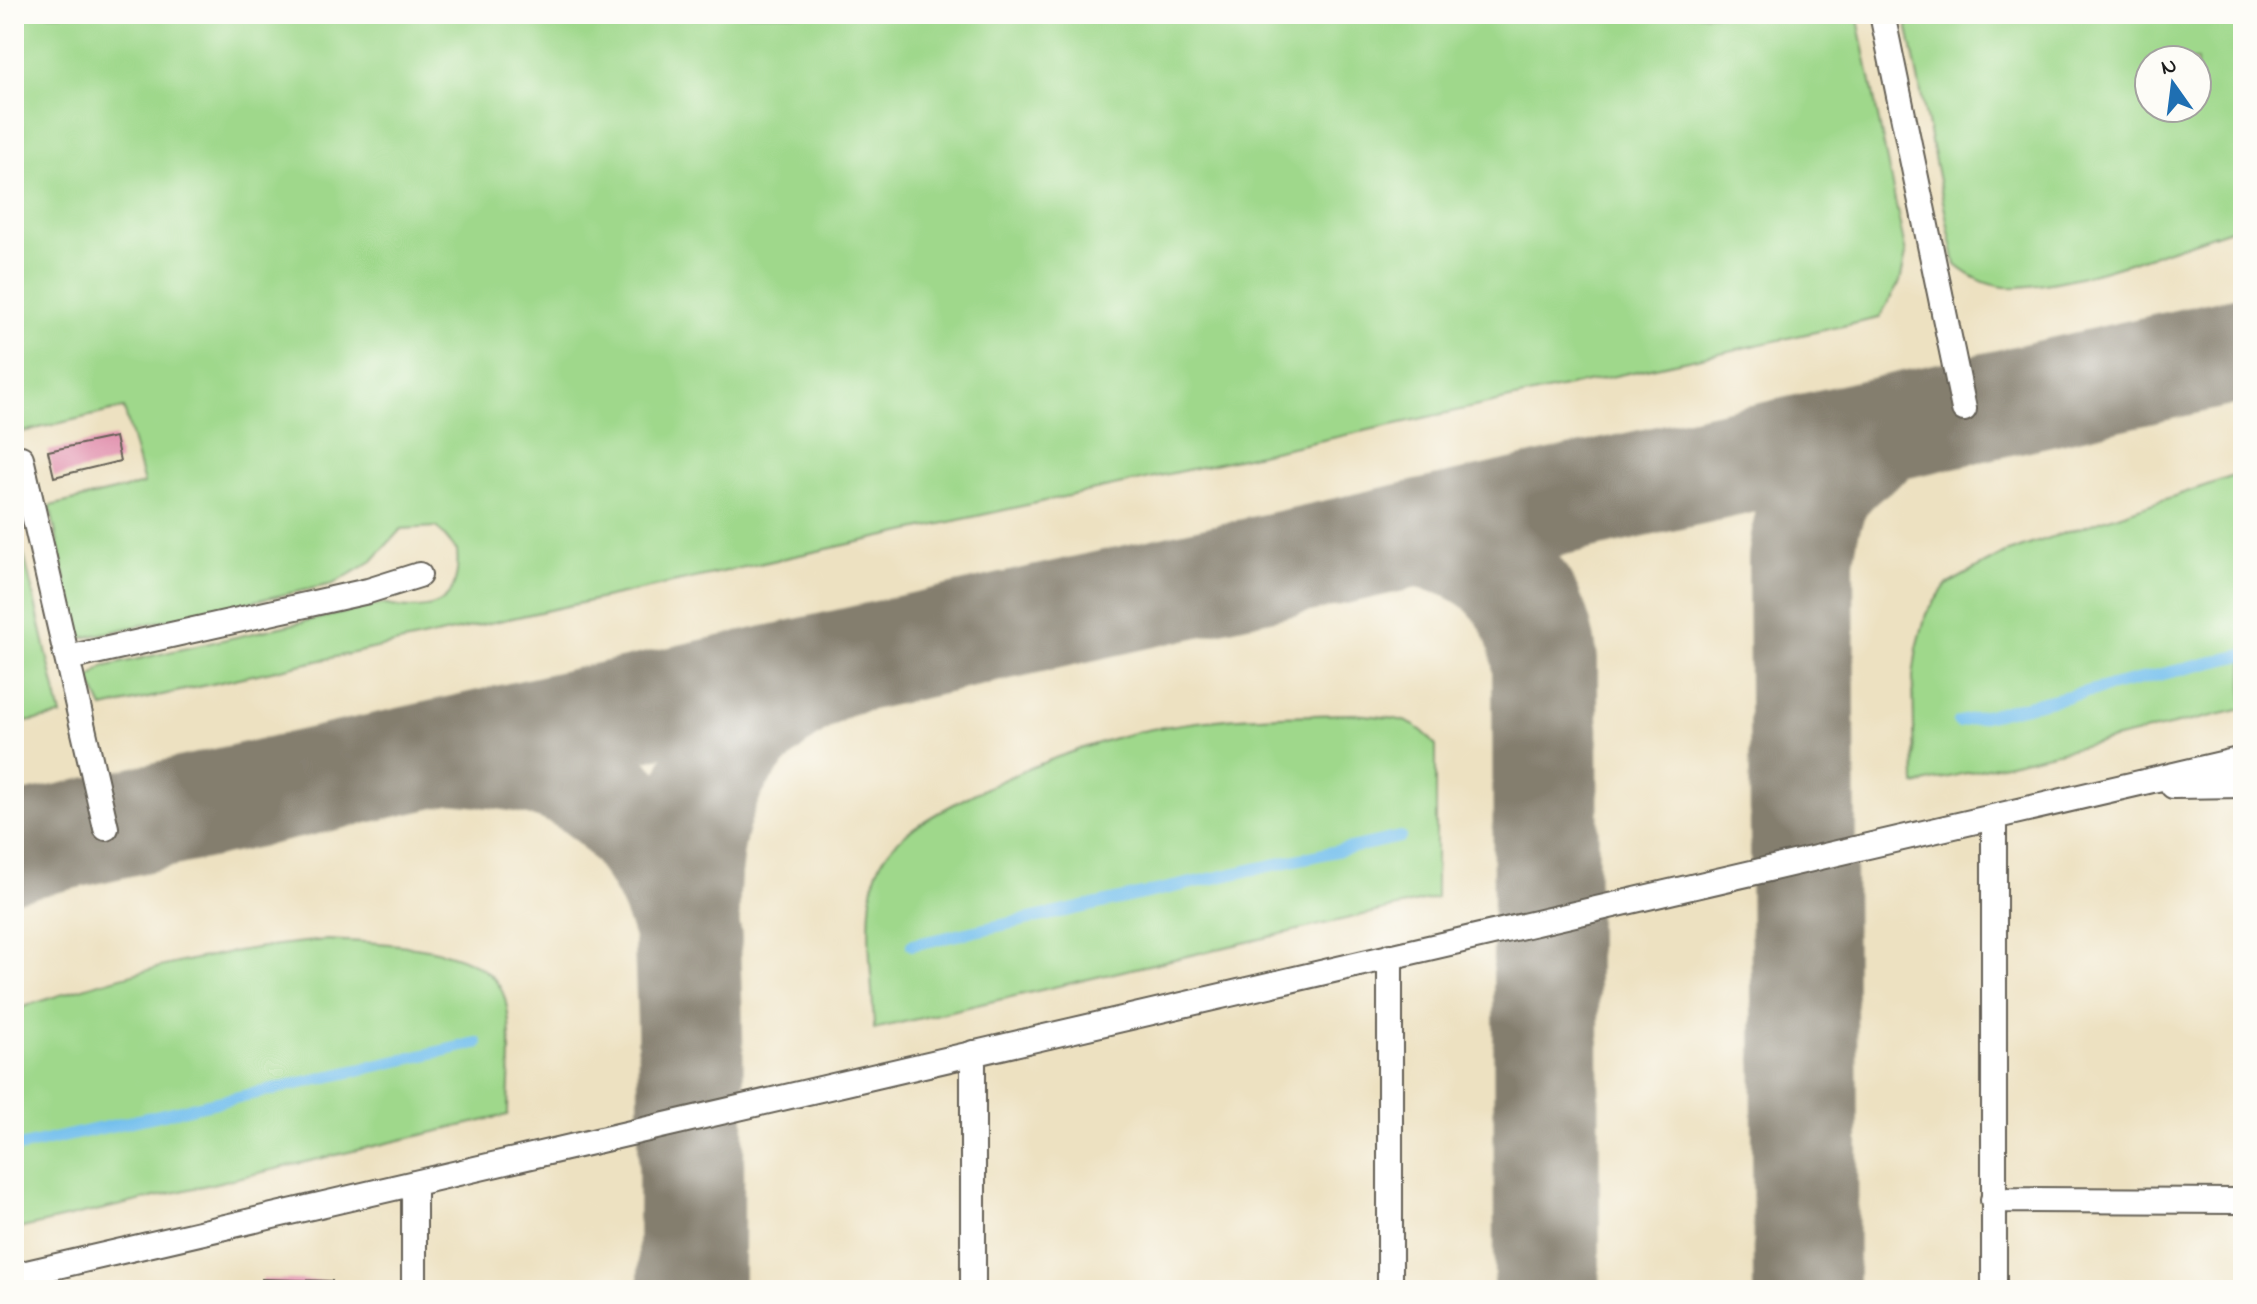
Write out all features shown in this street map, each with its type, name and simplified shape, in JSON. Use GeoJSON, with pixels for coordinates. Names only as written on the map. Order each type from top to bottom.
{"type":"FeatureCollection","features":[{"type":"Feature","properties":{"kind":"lane"},"geometry":{"type":"LineString","coordinates":[[1882,14],[1964,409]]}},
{"type":"Feature","properties":{"kind":"lane"},"geometry":{"type":"LineString","coordinates":[[21,458],[106,828]]}},
{"type":"Feature","properties":{"kind":"lane"},"geometry":{"type":"LineString","coordinates":[[68,658],[368,591],[419,575]]}},
{"type":"Feature","properties":{"kind":"lane"},"geometry":{"type":"LineString","coordinates":[[14,1276],[2243,759]]}},
{"type":"Feature","properties":{"kind":"lane"},"geometry":{"type":"LineString","coordinates":[[2130,786],[2243,785]]}},
{"type":"Feature","properties":{"kind":"lane"},"geometry":{"type":"LineString","coordinates":[[1994,818],[1994,1290]]}},
{"type":"Feature","properties":{"kind":"lane"},"geometry":{"type":"LineString","coordinates":[[1390,956],[1390,1290]]}},
{"type":"Feature","properties":{"kind":"lane"},"geometry":{"type":"LineString","coordinates":[[973,1053],[973,1290]]}},
{"type":"Feature","properties":{"kind":"lane"},"geometry":{"type":"LineString","coordinates":[[414,1183],[414,1290]]}},
{"type":"Feature","properties":{"kind":"lane"},"geometry":{"type":"LineString","coordinates":[[1993,1200],[2243,1201]]}},
{"type":"Feature","properties":{"kind":"green space"},"geometry":{"type":"Polygon","coordinates":[[[14,14],[1857,14],[1906,254],[1900,282],[1879,318],[103,708],[89,679],[103,667],[382,604],[429,607],[448,595],[454,584],[457,551],[437,527],[401,529],[372,561],[333,584],[78,639],[50,506],[144,484],[124,408],[14,434],[14,14]]]}},
{"type":"Feature","properties":{"kind":"green space"},"geometry":{"type":"Polygon","coordinates":[[[1905,14],[2243,14],[2243,225],[2073,279],[2009,287],[1993,285],[1956,265],[1905,14]]]}},
{"type":"Feature","properties":{"kind":"green space"},"geometry":{"type":"Polygon","coordinates":[[[2243,473],[2243,709],[1915,785],[1913,676],[1917,648],[1926,614],[1946,585],[2005,553],[2243,473]]]}},
{"type":"Feature","properties":{"kind":"green space"},"geometry":{"type":"Polygon","coordinates":[[[14,511],[61,716],[14,724],[14,511]]]}},
{"type":"Feature","properties":{"kind":"green space"},"geometry":{"type":"Polygon","coordinates":[[[1354,714],[1410,723],[1436,746],[1436,898],[874,1029],[869,932],[871,894],[880,864],[887,853],[918,825],[1014,775],[1118,737],[1206,721],[1354,714]]]}},
{"type":"Feature","properties":{"kind":"green space"},"geometry":{"type":"Polygon","coordinates":[[[328,940],[425,948],[474,964],[492,976],[503,993],[509,1020],[508,1115],[14,1230],[14,1010],[92,985],[208,956],[328,940]]]}},
{"type":"Feature","properties":{"kind":"building"},"geometry":{"type":"Polygon","coordinates":[[[115,437],[120,461],[54,477],[48,451],[115,437]]]}},
{"type":"Feature","properties":{"kind":"building"},"geometry":{"type":"Polygon","coordinates":[[[262,1279],[332,1281],[332,1290],[262,1290],[262,1279]]]}},
{"type":"Feature","properties":{"kind":"waterway"},"geometry":{"type":"LineString","coordinates":[[1959,722],[2243,655]]}},
{"type":"Feature","properties":{"kind":"waterway"},"geometry":{"type":"LineString","coordinates":[[912,945],[1400,837]]}},
{"type":"Feature","properties":{"kind":"waterway"},"geometry":{"type":"LineString","coordinates":[[14,1148],[477,1043]]}},
{"type":"Feature","properties":{"kind":"taxiway"},"geometry":{"type":"LineString","coordinates":[[14,848],[2243,349]]}},
{"type":"Feature","properties":{"kind":"taxiway"},"geometry":{"type":"LineString","coordinates":[[1806,1290],[1801,559],[1810,513],[1824,483],[1847,459],[1884,431]]}},
{"type":"Feature","properties":{"kind":"taxiway"},"geometry":{"type":"LineString","coordinates":[[1419,535],[1468,549],[1488,560],[1505,575],[1520,592],[1531,612],[1545,661],[1547,1290]]}},
{"type":"Feature","properties":{"kind":"taxiway"},"geometry":{"type":"LineString","coordinates":[[691,1290],[687,885],[695,828],[711,779],[735,741],[784,695],[823,671]]}},
{"type":"Feature","properties":{"kind":"taxiway"},"geometry":{"type":"LineString","coordinates":[[461,752],[546,765],[583,781],[606,797],[626,816],[659,862],[689,939]]}}]}
